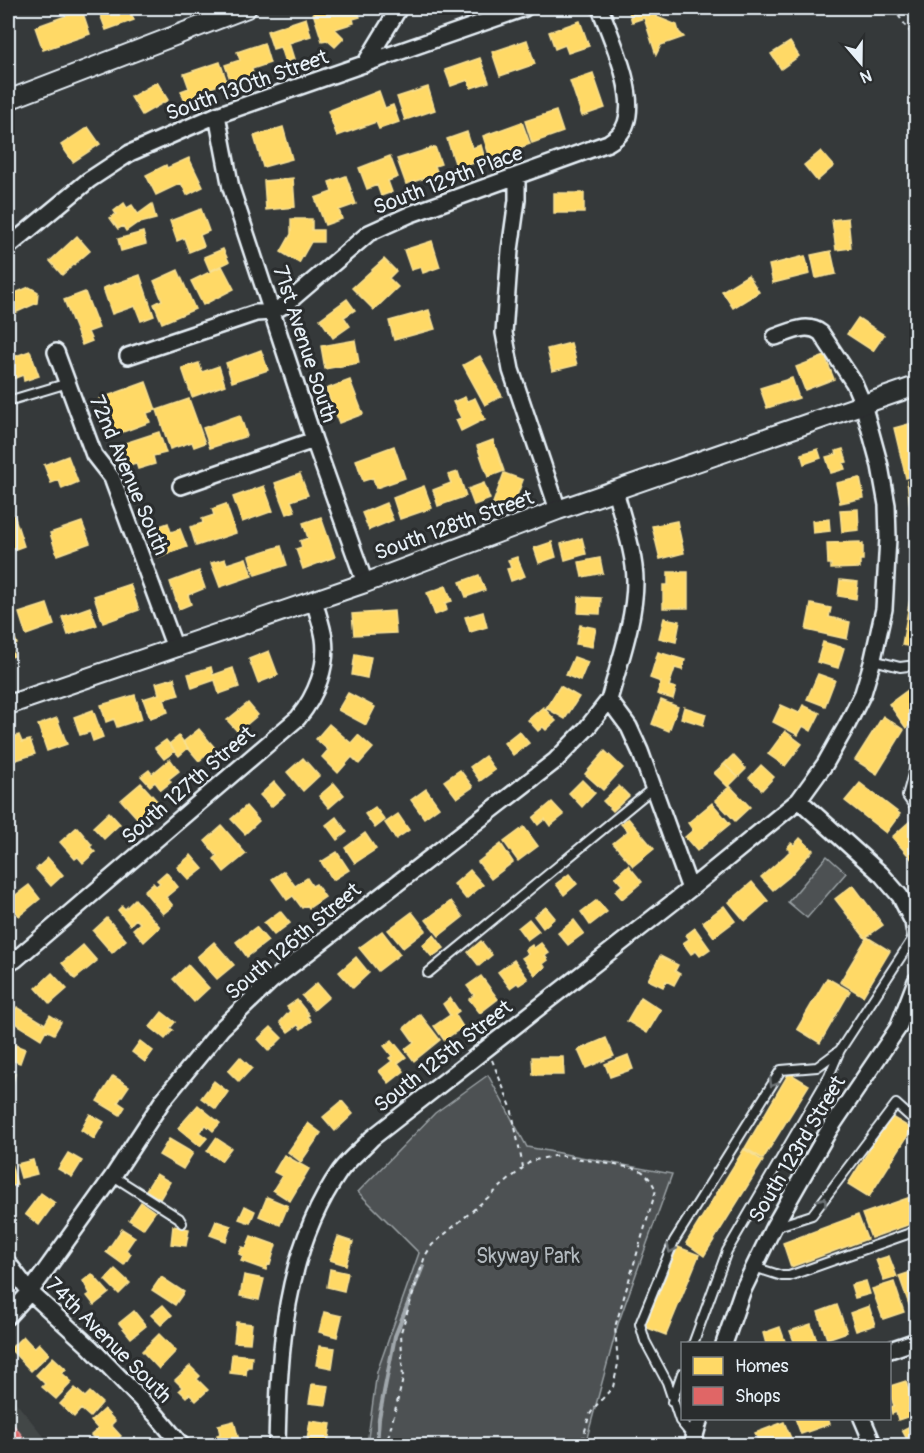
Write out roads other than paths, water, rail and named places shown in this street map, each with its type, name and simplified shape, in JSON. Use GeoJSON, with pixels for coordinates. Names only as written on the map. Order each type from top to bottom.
{"type":"FeatureCollection","features":[{"type":"Feature","properties":{"kind":"street"},"geometry":{"type":"LineString","coordinates":[[8,100],[247,8]]}},
{"type":"Feature","properties":{"kind":"street"},"geometry":{"type":"LineString","coordinates":[[365,64],[399,8]]}},
{"type":"Feature","properties":{"kind":"street","name":"South 130th Street"},"geometry":{"type":"LineString","coordinates":[[8,247],[88,180],[130,153],[217,116],[525,8]]}},
{"type":"Feature","properties":{"kind":"street","name":"South 129th Place"},"geometry":{"type":"LineString","coordinates":[[128,356],[256,313],[272,312],[286,304],[369,233],[411,214],[608,143],[621,133],[626,123],[629,107],[626,85],[600,8]]}},
{"type":"Feature","properties":{"kind":"street","name":"71st Avenue South"},"geometry":{"type":"LineString","coordinates":[[217,116],[231,188],[314,440],[365,582]]}},
{"type":"Feature","properties":{"kind":"street"},"geometry":{"type":"LineString","coordinates":[[517,176],[518,200],[510,250],[504,333],[511,370],[558,510]]}},
{"type":"Feature","properties":{"kind":"street","name":"South 125th Street"},"geometry":{"type":"LineString","coordinates":[[277,1446],[279,1377],[293,1278],[303,1240],[321,1201],[342,1169],[372,1138],[690,889],[799,800],[825,764],[863,693],[884,609],[888,516],[880,466],[863,404],[854,383],[821,333],[807,326],[775,337]]}},
{"type":"Feature","properties":{"kind":"street","name":"72nd Avenue South"},"geometry":{"type":"LineString","coordinates":[[56,351],[94,455],[112,478],[175,648]]}},
{"type":"Feature","properties":{"kind":"street","name":"South 128th Street"},"geometry":{"type":"LineString","coordinates":[[8,705],[314,600],[558,510],[916,386]]}},
{"type":"Feature","properties":{"kind":"street"},"geometry":{"type":"LineString","coordinates":[[181,486],[314,440]]}},
{"type":"Feature","properties":{"kind":"street"},"geometry":{"type":"LineString","coordinates":[[615,490],[634,566],[635,582],[625,642],[609,700],[636,743],[690,889]]}},
{"type":"Feature","properties":{"kind":"street","name":"South 127th Street"},"geometry":{"type":"LineString","coordinates":[[10,962],[298,718],[315,693],[322,668],[324,639],[314,600]]}},
{"type":"Feature","properties":{"kind":"street","name":"South 126th Street"},"geometry":{"type":"LineString","coordinates":[[8,1316],[30,1292],[180,1077],[222,1028],[271,981],[555,761],[587,728],[609,700]]}},
{"type":"Feature","properties":{"kind":"street"},"geometry":{"type":"LineString","coordinates":[[799,800],[881,874],[900,896],[913,922],[916,936]]}},
{"type":"Feature","properties":{"kind":"street","name":"South 123rd Street"},"geometry":{"type":"LineString","coordinates":[[725,1342],[742,1292],[773,1228],[829,1130],[898,1028],[916,981]]}},
{"type":"Feature","properties":{"kind":"street","name":"74th Avenue South"},"geometry":{"type":"LineString","coordinates":[[8,1263],[30,1292],[90,1347],[157,1416],[182,1446]]}},
{"type":"Feature","properties":{"kind":"street"},"geometry":{"type":"LineString","coordinates":[[891,1350],[916,1341]]}},
{"type":"Feature","properties":{"kind":"street"},"geometry":{"type":"LineString","coordinates":[[693,1442],[700,1420]]}},
{"type":"Feature","properties":{"kind":"street"},"geometry":{"type":"LineString","coordinates":[[862,1420],[874,1446]]}},
{"type":"Feature","properties":{"kind":"lane"},"geometry":{"type":"LineString","coordinates":[[8,401],[69,383]]}},
{"type":"Feature","properties":{"kind":"lane"},"geometry":{"type":"LineString","coordinates":[[873,660],[900,667],[916,665]]}},
{"type":"Feature","properties":{"kind":"lane"},"geometry":{"type":"LineString","coordinates":[[916,763],[907,796],[916,809]]}},
{"type":"Feature","properties":{"kind":"lane"},"geometry":{"type":"LineString","coordinates":[[428,973],[653,788]]}},
{"type":"Feature","properties":{"kind":"lane"},"geometry":{"type":"LineString","coordinates":[[694,1342],[727,1251],[829,1076],[840,1050],[916,936]]}},
{"type":"Feature","properties":{"kind":"lane"},"geometry":{"type":"LineString","coordinates":[[693,1442],[680,1421],[667,1382],[645,1341],[640,1324],[674,1241],[781,1070],[816,1067],[840,1050]]}},
{"type":"Feature","properties":{"kind":"lane"},"geometry":{"type":"LineString","coordinates":[[773,1228],[812,1215],[896,1104],[916,1122]]}},
{"type":"Feature","properties":{"kind":"lane"},"geometry":{"type":"LineString","coordinates":[[113,1176],[179,1218],[182,1223]]}},
{"type":"Feature","properties":{"kind":"lane"},"geometry":{"type":"LineString","coordinates":[[754,1267],[789,1276],[916,1231]]}},
{"type":"Feature","properties":{"kind":"lane"},"geometry":{"type":"LineString","coordinates":[[672,1402],[681,1376]]}},
{"type":"Feature","properties":{"kind":"waterway"},"geometry":{"type":"LineString","coordinates":[[377,1446],[379,1418],[395,1336],[423,1266]]}},
{"type":"Feature","properties":{"kind":"park label","name":"Skyway Park"},"geometry":{"type":"Point","coordinates":[528,1256]}}]}
